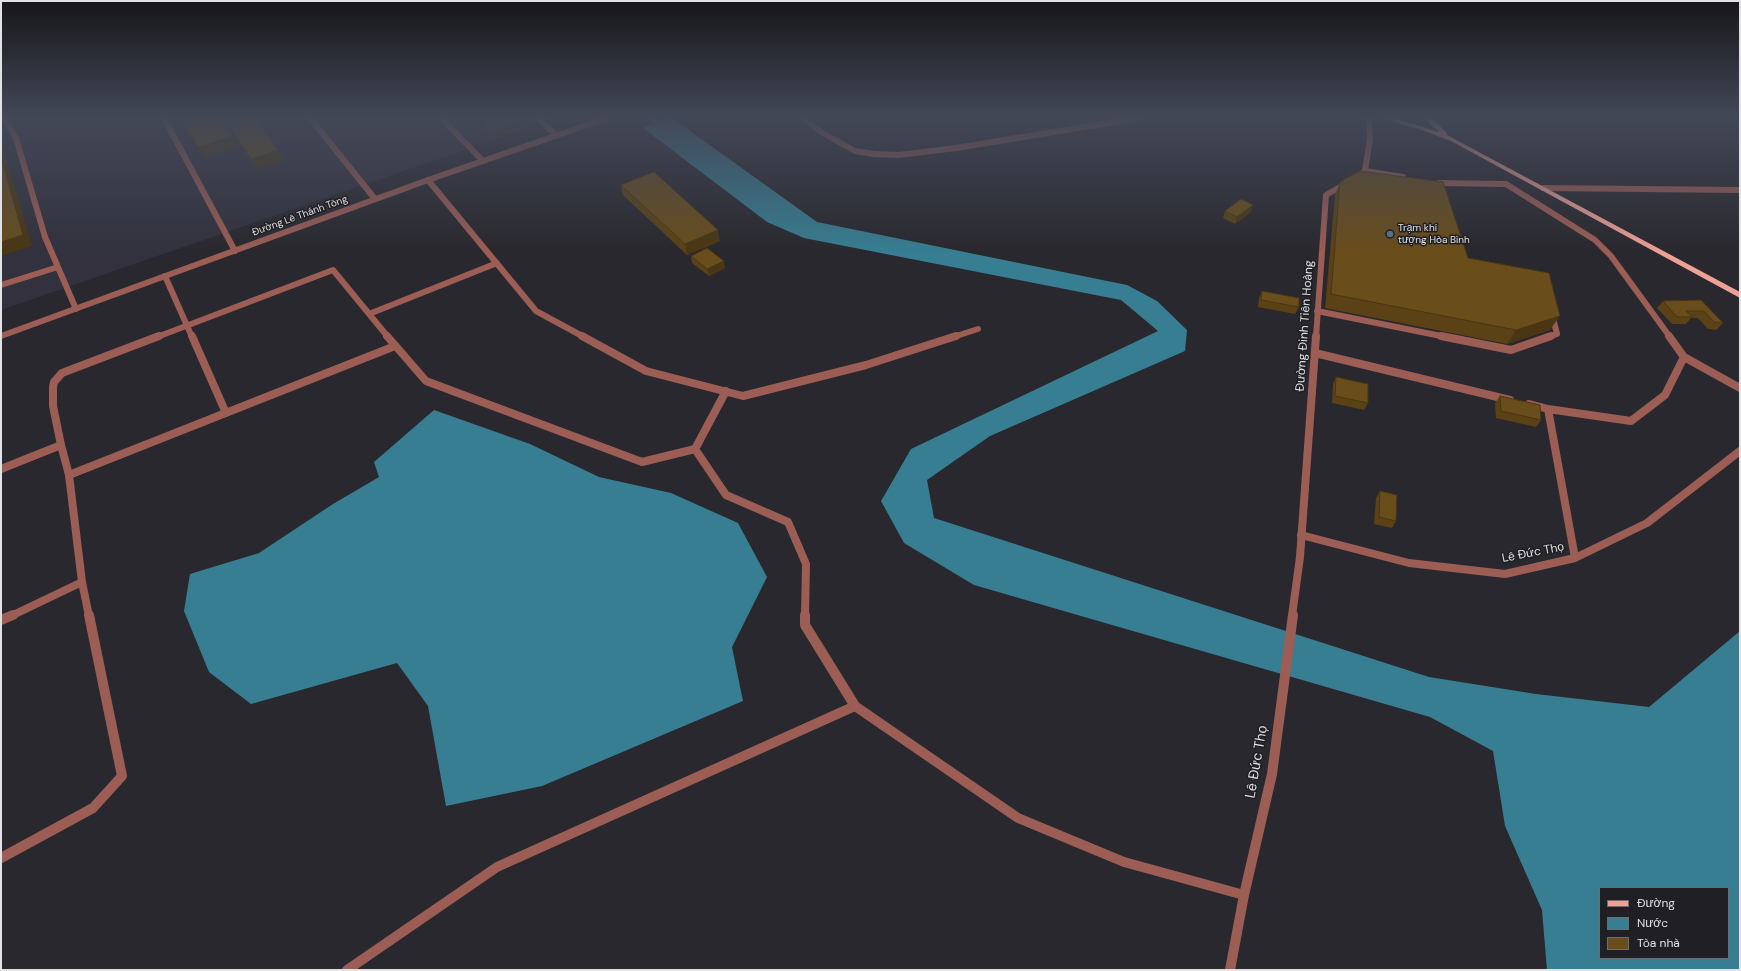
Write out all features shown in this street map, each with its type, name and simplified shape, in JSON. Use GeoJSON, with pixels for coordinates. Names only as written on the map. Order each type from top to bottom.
{"type":"FeatureCollection","features":[{"type":"Feature","properties":{"kind":"main road"},"geometry":{"type":"LineString","coordinates":[[1496,163],[1740,295]]}},
{"type":"Feature","properties":{"kind":"street"},"geometry":{"type":"LineString","coordinates":[[24,163],[45,237],[76,309]]}},
{"type":"Feature","properties":{"kind":"street"},"geometry":{"type":"LineString","coordinates":[[188,163],[235,251]]}},
{"type":"Feature","properties":{"kind":"street"},"geometry":{"type":"LineString","coordinates":[[346,163],[375,200]]}},
{"type":"Feature","properties":{"kind":"street","name":"Đường Lê Thánh Tông"},"geometry":{"type":"LineString","coordinates":[[1,336],[476,163]]}},
{"type":"Feature","properties":{"kind":"street"},"geometry":{"type":"LineString","coordinates":[[1366,163],[1365,172],[1409,178]]}},
{"type":"Feature","properties":{"kind":"street","name":"Đường Đinh Tiên Hoàng"},"geometry":{"type":"LineString","coordinates":[[1300,557],[1326,195],[1365,172]]}},
{"type":"Feature","properties":{"kind":"street"},"geometry":{"type":"LineString","coordinates":[[428,180],[536,311],[646,371],[743,396],[866,365],[978,329]]}},
{"type":"Feature","properties":{"kind":"street"},"geometry":{"type":"LineString","coordinates":[[1432,182],[1440,187],[1506,184],[1595,240],[1611,256],[1684,357],[1740,388]]}},
{"type":"Feature","properties":{"kind":"street"},"geometry":{"type":"LineString","coordinates":[[1542,188],[1740,190]]}},
{"type":"Feature","properties":{"kind":"street"},"geometry":{"type":"LineString","coordinates":[[369,314],[497,264]]}},
{"type":"Feature","properties":{"kind":"street"},"geometry":{"type":"LineString","coordinates":[[1,285],[58,266]]}},
{"type":"Feature","properties":{"kind":"street"},"geometry":{"type":"LineString","coordinates":[[1,858],[93,808],[122,776],[82,582],[70,475],[61,445],[53,406],[53,387],[58,376],[68,370],[333,270],[395,346],[426,381],[642,462],[695,449],[726,391]]}},
{"type":"Feature","properties":{"kind":"street"},"geometry":{"type":"LineString","coordinates":[[165,276],[226,413]]}},
{"type":"Feature","properties":{"kind":"street"},"geometry":{"type":"LineString","coordinates":[[1317,311],[1511,350],[1557,334],[1550,305]]}},
{"type":"Feature","properties":{"kind":"street"},"geometry":{"type":"LineString","coordinates":[[70,475],[395,346]]}},
{"type":"Feature","properties":{"kind":"street"},"geometry":{"type":"LineString","coordinates":[[1314,353],[1548,409],[1631,421],[1665,394],[1684,357]]}},
{"type":"Feature","properties":{"kind":"street"},"geometry":{"type":"LineString","coordinates":[[1548,409],[1575,558]]}},
{"type":"Feature","properties":{"kind":"street"},"geometry":{"type":"LineString","coordinates":[[1,469],[61,445]]}},
{"type":"Feature","properties":{"kind":"street"},"geometry":{"type":"LineString","coordinates":[[695,449],[726,495],[788,522],[806,564],[805,626],[855,706],[1018,818],[1124,862],[1244,896]]}},
{"type":"Feature","properties":{"kind":"street","name":"Lê Đức Thọ"},"geometry":{"type":"LineString","coordinates":[[1302,535],[1409,563],[1505,574],[1575,558],[1647,523],[1740,450]]}},
{"type":"Feature","properties":{"kind":"street","name":"Lê Đức Thọ"},"geometry":{"type":"LineString","coordinates":[[1230,970],[1244,896],[1272,774],[1300,557]]}},
{"type":"Feature","properties":{"kind":"street"},"geometry":{"type":"LineString","coordinates":[[1,620],[82,582]]}},
{"type":"Feature","properties":{"kind":"street"},"geometry":{"type":"LineString","coordinates":[[347,970],[497,867],[855,706]]}},
{"type":"Feature","properties":{"kind":"shaded area"},"geometry":{"type":"Polygon","coordinates":[[[1,163],[426,163],[1,310],[1,163]]]}},
{"type":"Feature","properties":{"kind":"water"},"geometry":{"type":"Polygon","coordinates":[[[690,163],[735,163],[817,222],[1127,285],[1157,301],[1187,330],[1185,351],[990,436],[927,480],[934,518],[1429,677],[1536,694],[1649,707],[1740,631],[1740,970],[1547,970],[1542,910],[1505,826],[1493,751],[1430,717],[974,585],[904,543],[881,501],[911,449],[1158,331],[1121,300],[804,238],[767,222],[690,163]]]}},
{"type":"Feature","properties":{"kind":"water"},"geometry":{"type":"Polygon","coordinates":[[[434,410],[530,444],[599,477],[671,493],[738,523],[767,577],[732,647],[743,701],[542,786],[446,806],[428,706],[397,663],[251,704],[209,672],[184,611],[190,574],[259,553],[333,504],[379,477],[374,462],[434,410]]]}},
{"type":"Feature","properties":{"kind":"building"},"geometry":{"type":"Polygon","coordinates":[[[1,163],[3,163],[23,235],[1,242],[1,163]]]}},
{"type":"Feature","properties":{"kind":"building","name":"Trạm khí tượng Hòa Bình"},"geometry":{"type":"Polygon","coordinates":[[[1359,171],[1443,182],[1468,258],[1549,273],[1560,316],[1516,330],[1331,294],[1340,182],[1359,171]]]}},
{"type":"Feature","properties":{"kind":"building"},"geometry":{"type":"Polygon","coordinates":[[[654,172],[718,230],[685,244],[621,185],[654,172]]]}},
{"type":"Feature","properties":{"kind":"building"},"geometry":{"type":"Polygon","coordinates":[[[1241,199],[1253,205],[1237,217],[1225,211],[1241,199]]]}},
{"type":"Feature","properties":{"kind":"building"},"geometry":{"type":"Polygon","coordinates":[[[707,248],[724,261],[707,269],[691,256],[707,248]]]}},
{"type":"Feature","properties":{"kind":"building"},"geometry":{"type":"Polygon","coordinates":[[[1262,291],[1299,298],[1299,307],[1261,300],[1262,291]]]}},
{"type":"Feature","properties":{"kind":"building"},"geometry":{"type":"Polygon","coordinates":[[[1701,300],[1723,323],[1714,322],[1704,311],[1686,311],[1692,317],[1677,317],[1663,301],[1701,300]]]}},
{"type":"Feature","properties":{"kind":"building"},"geometry":{"type":"Polygon","coordinates":[[[1336,377],[1368,384],[1368,403],[1335,396],[1336,377]]]}},
{"type":"Feature","properties":{"kind":"building"},"geometry":{"type":"Polygon","coordinates":[[[1500,396],[1540,405],[1541,420],[1501,411],[1500,396]]]}},
{"type":"Feature","properties":{"kind":"building"},"geometry":{"type":"Polygon","coordinates":[[[1380,491],[1397,495],[1396,521],[1379,517],[1380,491]]]}},
{"type":"Feature","properties":{"kind":"place","name":"Trạm khí tượng Hòa Bình"},"geometry":{"type":"Point","coordinates":[1390,234]}}]}
